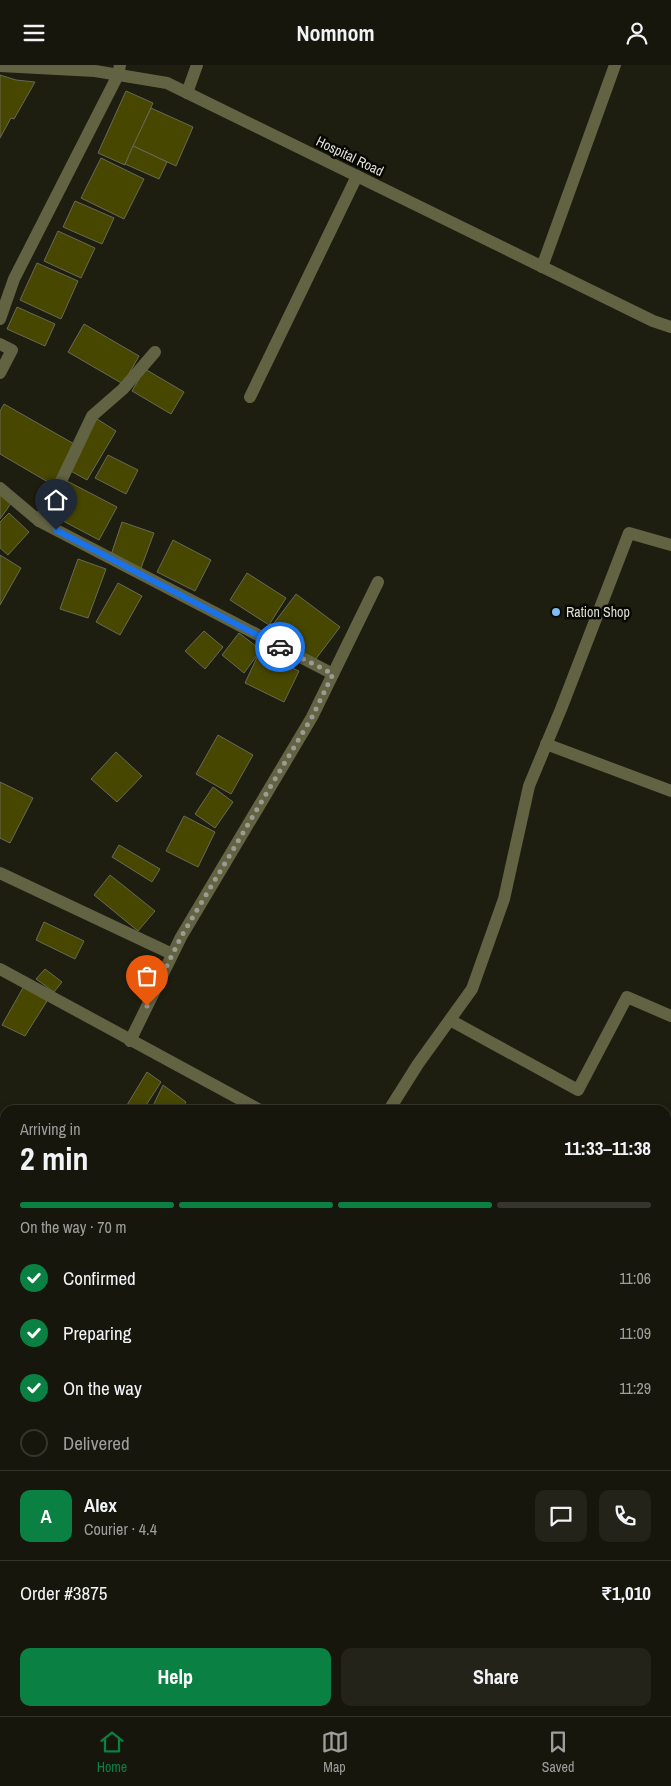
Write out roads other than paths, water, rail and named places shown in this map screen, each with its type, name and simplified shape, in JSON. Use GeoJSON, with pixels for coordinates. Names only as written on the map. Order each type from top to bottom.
{"type":"FeatureCollection","features":[{"type":"Feature","properties":{"kind":"street"},"geometry":{"type":"LineString","coordinates":[[186,93],[197,65]]}},
{"type":"Feature","properties":{"kind":"street"},"geometry":{"type":"LineString","coordinates":[[542,267],[615,65]]}},
{"type":"Feature","properties":{"kind":"street","name":"Hospital Road"},"geometry":{"type":"LineString","coordinates":[[0,66],[95,71],[119,70],[167,83],[653,321],[671,327]]}},
{"type":"Feature","properties":{"kind":"street"},"geometry":{"type":"LineString","coordinates":[[0,319],[14,279],[119,70]]}},
{"type":"Feature","properties":{"kind":"street"},"geometry":{"type":"LineString","coordinates":[[250,397],[358,177]]}},
{"type":"Feature","properties":{"kind":"street"},"geometry":{"type":"LineString","coordinates":[[0,344],[12,350],[0,373]]}},
{"type":"Feature","properties":{"kind":"street"},"geometry":{"type":"LineString","coordinates":[[39,521],[63,477],[92,416],[124,389],[155,352]]}},
{"type":"Feature","properties":{"kind":"street"},"geometry":{"type":"LineString","coordinates":[[0,488],[39,521],[333,674]]}},
{"type":"Feature","properties":{"kind":"street"},"geometry":{"type":"LineString","coordinates":[[392,1105],[472,989],[504,899],[529,786],[629,533],[671,545]]}},
{"type":"Feature","properties":{"kind":"street"},"geometry":{"type":"LineString","coordinates":[[130,1041],[186,928],[312,717],[378,581]]}},
{"type":"Feature","properties":{"kind":"street"},"geometry":{"type":"LineString","coordinates":[[546,744],[671,791]]}},
{"type":"Feature","properties":{"kind":"street"},"geometry":{"type":"LineString","coordinates":[[0,873],[172,954]]}},
{"type":"Feature","properties":{"kind":"street"},"geometry":{"type":"LineString","coordinates":[[0,969],[251,1105]]}},
{"type":"Feature","properties":{"kind":"street"},"geometry":{"type":"LineString","coordinates":[[450,1020],[578,1090],[627,997],[671,1016]]}},
{"type":"Feature","properties":{"kind":"place","name":"Ration Shop"},"geometry":{"type":"Point","coordinates":[556,612]}}]}
